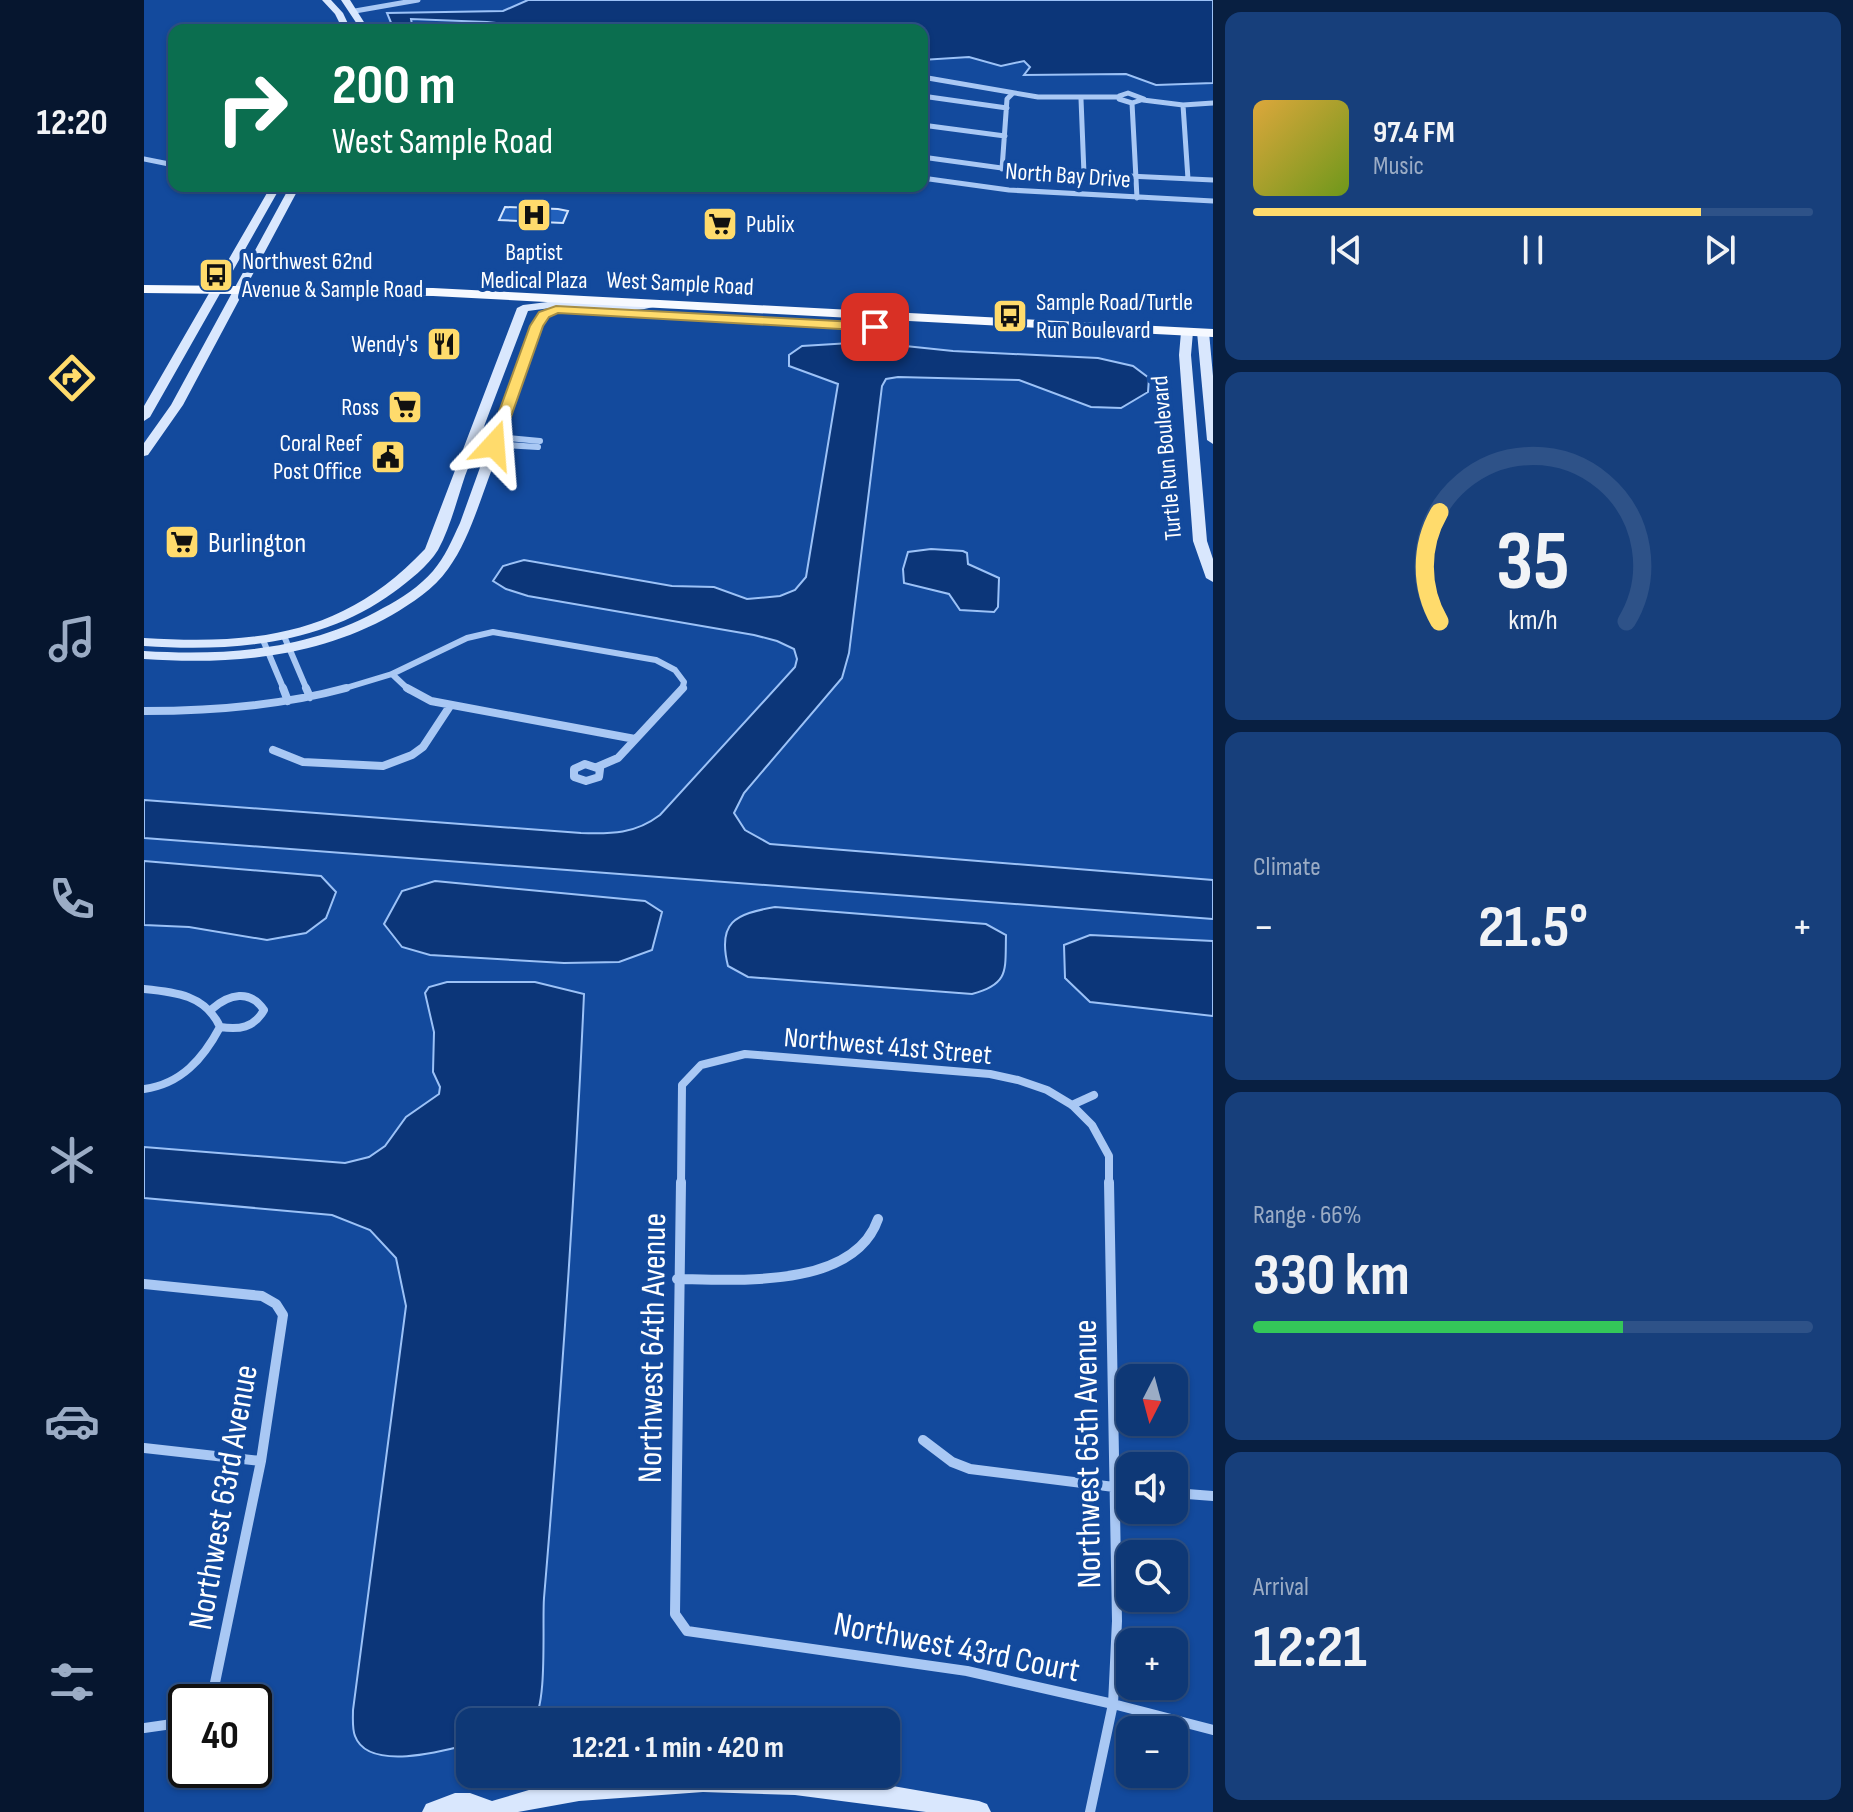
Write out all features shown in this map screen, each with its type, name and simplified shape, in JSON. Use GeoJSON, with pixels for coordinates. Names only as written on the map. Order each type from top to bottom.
{"type":"FeatureCollection","features":[{"type":"Feature","properties":{"kind":"main road","name":"West Sample Road"},"geometry":{"type":"LineString","coordinates":[[144,289],[213,295],[400,291],[847,314],[1186,338]]}},
{"type":"Feature","properties":{"kind":"main road","name":"West Sample Road"},"geometry":{"type":"LineString","coordinates":[[144,301],[213,295]]}},
{"type":"Feature","properties":{"kind":"main road","name":"West Sample Road"},"geometry":{"type":"LineString","coordinates":[[236,295],[813,324],[1208,338]]}},
{"type":"Feature","properties":{"kind":"main road"},"geometry":{"type":"LineString","coordinates":[[813,324],[847,314]]}},
{"type":"Feature","properties":{"kind":"street"},"geometry":{"type":"LineString","coordinates":[[326,0],[336,9],[344,24]]}},
{"type":"Feature","properties":{"kind":"street"},"geometry":{"type":"LineString","coordinates":[[362,24],[351,6],[422,0]]}},
{"type":"Feature","properties":{"kind":"street"},"geometry":{"type":"LineString","coordinates":[[928,78],[964,82],[1012,94],[1081,99],[1136,94],[1143,100]]}},
{"type":"Feature","properties":{"kind":"street"},"geometry":{"type":"LineString","coordinates":[[1002,169],[1007,99],[1012,94]]}},
{"type":"Feature","properties":{"kind":"street"},"geometry":{"type":"LineString","coordinates":[[928,97],[1007,108]]}},
{"type":"Feature","properties":{"kind":"street"},"geometry":{"type":"LineString","coordinates":[[1118,97],[1132,103],[1143,100],[1183,105],[1213,103]]}},
{"type":"Feature","properties":{"kind":"street"},"geometry":{"type":"LineString","coordinates":[[1081,99],[1084,174]]}},
{"type":"Feature","properties":{"kind":"street"},"geometry":{"type":"LineString","coordinates":[[1132,103],[1137,198]]}},
{"type":"Feature","properties":{"kind":"street"},"geometry":{"type":"LineString","coordinates":[[1183,105],[1188,179]]}},
{"type":"Feature","properties":{"kind":"street"},"geometry":{"type":"LineString","coordinates":[[928,126],[1005,136]]}},
{"type":"Feature","properties":{"kind":"street"},"geometry":{"type":"LineString","coordinates":[[928,158],[1002,169],[1213,180]]}},
{"type":"Feature","properties":{"kind":"street"},"geometry":{"type":"LineString","coordinates":[[144,159],[168,165]]}},
{"type":"Feature","properties":{"kind":"street","name":"North Bay Drive"},"geometry":{"type":"LineString","coordinates":[[928,179],[1009,190],[1213,201]]}},
{"type":"Feature","properties":{"kind":"street"},"geometry":{"type":"LineString","coordinates":[[144,417],[273,192]]}},
{"type":"Feature","properties":{"kind":"street"},"geometry":{"type":"LineString","coordinates":[[144,452],[162,428],[292,192]]}},
{"type":"Feature","properties":{"kind":"street"},"geometry":{"type":"LineString","coordinates":[[286,641],[359,611],[413,574],[431,550],[523,308],[558,303],[631,307],[656,304]]}},
{"type":"Feature","properties":{"kind":"street"},"geometry":{"type":"LineString","coordinates":[[144,655],[217,657],[286,641],[333,635],[370,620],[433,579],[454,552],[537,326],[544,315],[556,309]]}},
{"type":"Feature","properties":{"kind":"street","name":"Turtle Run Boulevard"},"geometry":{"type":"LineString","coordinates":[[1186,338],[1200,541],[1213,578]]}},
{"type":"Feature","properties":{"kind":"street","name":"Turtle Run Boulevard"},"geometry":{"type":"LineString","coordinates":[[1208,338],[1213,440]]}},
{"type":"Feature","properties":{"kind":"street"},"geometry":{"type":"LineString","coordinates":[[144,427],[162,428]]}},
{"type":"Feature","properties":{"kind":"street"},"geometry":{"type":"LineString","coordinates":[[474,439],[539,444]]}},
{"type":"Feature","properties":{"kind":"street"},"geometry":{"type":"LineString","coordinates":[[144,711],[211,711],[310,697],[392,674],[430,658],[468,636],[493,632],[667,664],[681,676],[683,689],[618,758],[597,767]]}},
{"type":"Feature","properties":{"kind":"street"},"geometry":{"type":"LineString","coordinates":[[286,641],[310,697]]}},
{"type":"Feature","properties":{"kind":"street"},"geometry":{"type":"LineString","coordinates":[[144,642],[265,646]]}},
{"type":"Feature","properties":{"kind":"street"},"geometry":{"type":"LineString","coordinates":[[265,646],[288,701]]}},
{"type":"Feature","properties":{"kind":"street"},"geometry":{"type":"LineString","coordinates":[[392,674],[411,692],[450,706],[635,739]]}},
{"type":"Feature","properties":{"kind":"street"},"geometry":{"type":"LineString","coordinates":[[273,750],[303,762],[383,766],[412,755],[423,747],[450,706]]}},
{"type":"Feature","properties":{"kind":"street"},"geometry":{"type":"LineString","coordinates":[[144,989],[187,996],[212,1009],[220,1027]]}},
{"type":"Feature","properties":{"kind":"street"},"geometry":{"type":"LineString","coordinates":[[212,1009],[220,1000],[234,995],[249,995],[260,1001],[264,1010],[260,1020],[249,1027],[234,1030],[220,1027]]}},
{"type":"Feature","properties":{"kind":"street"},"geometry":{"type":"LineString","coordinates":[[144,1089],[162,1088],[188,1070],[210,1047],[220,1027]]}},
{"type":"Feature","properties":{"kind":"street","name":"Northwest 41st Street"},"geometry":{"type":"LineString","coordinates":[[696,1066],[718,1058],[745,1054],[990,1074],[1047,1090],[1072,1105]]}},
{"type":"Feature","properties":{"kind":"street","name":"Northwest 64th Avenue"},"geometry":{"type":"LineString","coordinates":[[687,1631],[675,1614],[677,1279],[682,1085],[696,1066]]}},
{"type":"Feature","properties":{"kind":"street"},"geometry":{"type":"LineString","coordinates":[[1072,1105],[1094,1095]]}},
{"type":"Feature","properties":{"kind":"street","name":"Northwest 65th Avenue"},"geometry":{"type":"LineString","coordinates":[[1072,1105],[1092,1125],[1109,1156],[1117,1621],[1113,1705],[1090,1812]]}},
{"type":"Feature","properties":{"kind":"street"},"geometry":{"type":"LineString","coordinates":[[677,1279],[735,1280],[784,1276],[822,1267],[867,1245],[878,1219]]}},
{"type":"Feature","properties":{"kind":"street","name":"Northwest 63rd Avenue"},"geometry":{"type":"LineString","coordinates":[[144,1284],[262,1296],[276,1304],[283,1315],[261,1461],[215,1684]]}},
{"type":"Feature","properties":{"kind":"street"},"geometry":{"type":"LineString","coordinates":[[923,1440],[952,1462],[970,1469],[1114,1488]]}},
{"type":"Feature","properties":{"kind":"street"},"geometry":{"type":"LineString","coordinates":[[144,1448],[261,1461]]}},
{"type":"Feature","properties":{"kind":"street"},"geometry":{"type":"LineString","coordinates":[[1188,1494],[1213,1496]]}},
{"type":"Feature","properties":{"kind":"street","name":"Northwest 43rd Court"},"geometry":{"type":"LineString","coordinates":[[687,1631],[913,1661],[1010,1679],[1213,1730]]}},
{"type":"Feature","properties":{"kind":"street"},"geometry":{"type":"LineString","coordinates":[[144,1728],[168,1725]]}},
{"type":"Feature","properties":{"kind":"street"},"geometry":{"type":"LineString","coordinates":[[434,1812],[459,1802],[471,1803],[491,1812],[530,1797],[587,1789],[729,1781],[868,1792],[979,1812]]}},
{"type":"Feature","properties":{"kind":"water"},"geometry":{"type":"Polygon","coordinates":[[[528,0],[1213,0],[1213,83],[1156,85],[1126,74],[1024,75],[1030,67],[1024,61],[1001,66],[969,57],[928,60],[928,24],[505,24],[411,19],[412,24],[392,24],[387,13],[503,11],[528,0]]]}},
{"type":"Feature","properties":{"kind":"water"},"geometry":{"type":"Polygon","coordinates":[[[867,342],[953,351],[1098,358],[1133,366],[1149,378],[1148,392],[1121,408],[1091,407],[1019,380],[886,379],[882,386],[849,653],[842,678],[744,793],[734,813],[745,830],[770,844],[1213,880],[1213,919],[144,838],[144,800],[581,833],[623,832],[660,815],[795,667],[797,659],[794,649],[754,635],[528,596],[493,581],[503,566],[524,560],[672,586],[714,587],[747,599],[780,596],[795,590],[806,577],[838,384],[789,366],[789,355],[802,346],[867,342]]]}},
{"type":"Feature","properties":{"kind":"water"},"geometry":{"type":"Polygon","coordinates":[[[931,549],[963,551],[967,553],[968,564],[999,578],[998,607],[994,612],[960,610],[949,594],[904,583],[903,569],[908,552],[931,549]]]}},
{"type":"Feature","properties":{"kind":"water"},"geometry":{"type":"Polygon","coordinates":[[[144,861],[321,876],[336,892],[326,918],[306,933],[267,940],[189,927],[144,925],[144,861]]]}},
{"type":"Feature","properties":{"kind":"water"},"geometry":{"type":"Polygon","coordinates":[[[435,881],[645,901],[662,912],[652,950],[619,962],[564,963],[430,955],[402,947],[384,924],[402,891],[435,881]]]}},
{"type":"Feature","properties":{"kind":"water"},"geometry":{"type":"Polygon","coordinates":[[[775,907],[986,924],[1006,935],[1003,974],[993,985],[972,994],[748,977],[728,966],[725,939],[732,923],[749,913],[775,907]]]}},
{"type":"Feature","properties":{"kind":"water"},"geometry":{"type":"Polygon","coordinates":[[[1090,935],[1213,941],[1213,1016],[1090,1002],[1065,978],[1064,945],[1090,935]]]}},
{"type":"Feature","properties":{"kind":"water"},"geometry":{"type":"Polygon","coordinates":[[[447,982],[535,982],[584,994],[538,1708],[456,1708],[456,1748],[426,1754],[390,1756],[363,1747],[353,1730],[353,1710],[406,1306],[396,1258],[370,1230],[332,1215],[144,1198],[144,1147],[345,1163],[369,1157],[385,1146],[406,1117],[439,1094],[440,1087],[433,1072],[434,1032],[425,993],[429,987],[447,982]]]}},
{"type":"Feature","properties":{"kind":"building","name":"Baptist Medical Plaza"},"geometry":{"type":"Polygon","coordinates":[[[505,207],[568,211],[563,223],[499,220],[505,207]]]}},
{"type":"Feature","properties":{"kind":"place","name":"Baptist Medical Plaza"},"geometry":{"type":"Point","coordinates":[534,215]}},
{"type":"Feature","properties":{"kind":"place","name":"Publix"},"geometry":{"type":"Point","coordinates":[720,224]}},
{"type":"Feature","properties":{"kind":"place","name":"Northwest 62nd Avenue & Sample Road"},"geometry":{"type":"Point","coordinates":[216,275]}},
{"type":"Feature","properties":{"kind":"place","name":"Sample Road/Turtle Run Boulevard"},"geometry":{"type":"Point","coordinates":[1010,316]}},
{"type":"Feature","properties":{"kind":"place","name":"Wendy's"},"geometry":{"type":"Point","coordinates":[444,344]}},
{"type":"Feature","properties":{"kind":"place","name":"Ross"},"geometry":{"type":"Point","coordinates":[405,407]}},
{"type":"Feature","properties":{"kind":"place","name":"Coral Reef Post Office"},"geometry":{"type":"Point","coordinates":[388,457]}},
{"type":"Feature","properties":{"kind":"place","name":"Burlington"},"geometry":{"type":"Point","coordinates":[182,542]}},
{"type":"Feature","properties":{"kind":"route"},"geometry":{"type":"LineString","coordinates":[[494,445],[540,318],[556,309],[875,327]]}}]}
